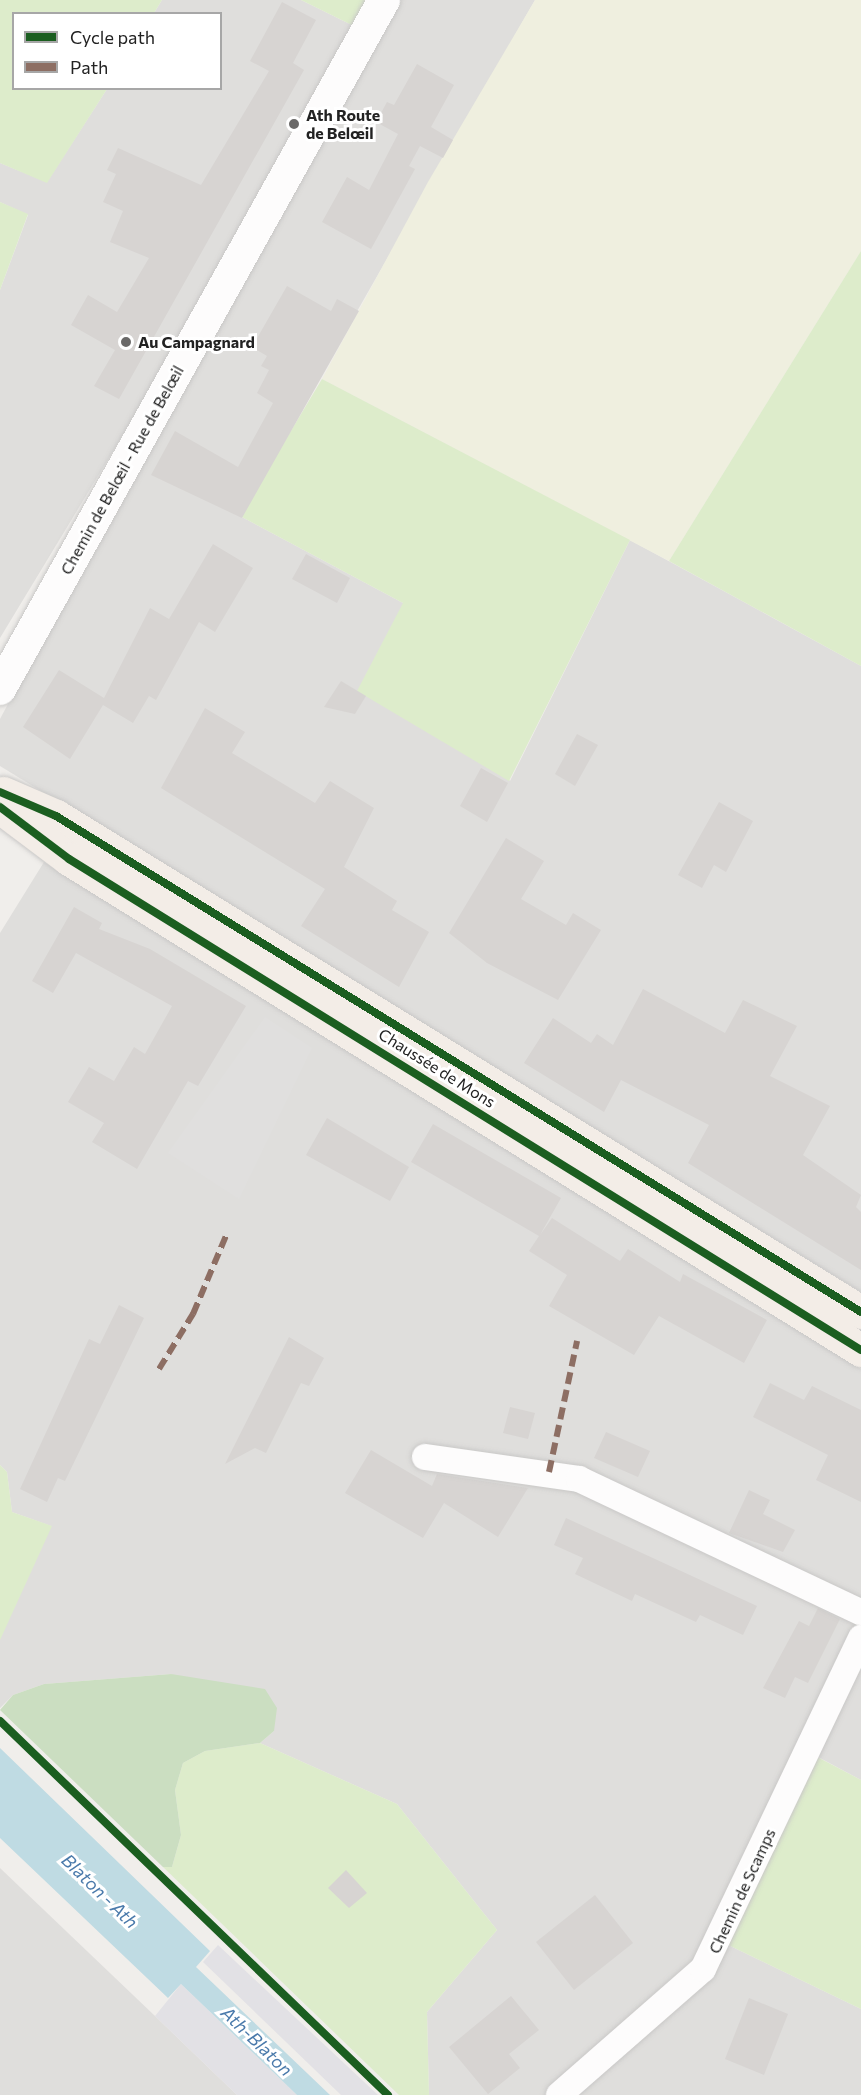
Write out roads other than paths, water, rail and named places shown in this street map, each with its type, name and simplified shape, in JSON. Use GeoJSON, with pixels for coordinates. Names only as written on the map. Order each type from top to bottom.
{"type":"FeatureCollection","features":[{"type":"Feature","properties":{"kind":"main road","name":"Chaussée de Mons"},"geometry":{"type":"LineString","coordinates":[[0,792],[56,816],[861,1312]]}},
{"type":"Feature","properties":{"kind":"main road","name":"Chaussée de Mons"},"geometry":{"type":"LineString","coordinates":[[0,807],[69,859],[861,1350]]}},
{"type":"Feature","properties":{"kind":"street","name":"Chemin de Belœil - Rue de Belœil"},"geometry":{"type":"LineString","coordinates":[[0,689],[384,0]]}},
{"type":"Feature","properties":{"kind":"street"},"geometry":{"type":"LineString","coordinates":[[425,1457],[579,1479],[861,1612]]}},
{"type":"Feature","properties":{"kind":"street","name":"Chemin de Scamps"},"geometry":{"type":"LineString","coordinates":[[559,2095],[703,1969],[861,1638]]}},
{"type":"Feature","properties":{"kind":"water"},"geometry":{"type":"Polygon","coordinates":[[[0,1748],[210,1951],[196,1967],[330,2095],[297,2095],[181,1984],[168,1998],[0,1838],[0,1748]]]}},
{"type":"Feature","properties":{"kind":"place","name":"Ath Route de Belœil"},"geometry":{"type":"Point","coordinates":[294,124]}},
{"type":"Feature","properties":{"kind":"place","name":"Au Campagnard"},"geometry":{"type":"Point","coordinates":[126,342]}},
{"type":"Feature","properties":{"kind":"water label","name":"Blaton - Ath"},"geometry":{"type":"Point","coordinates":[100,1891]}},
{"type":"Feature","properties":{"kind":"water label","name":"Ath-Blaton"},"geometry":{"type":"Point","coordinates":[257,2041]}}]}
